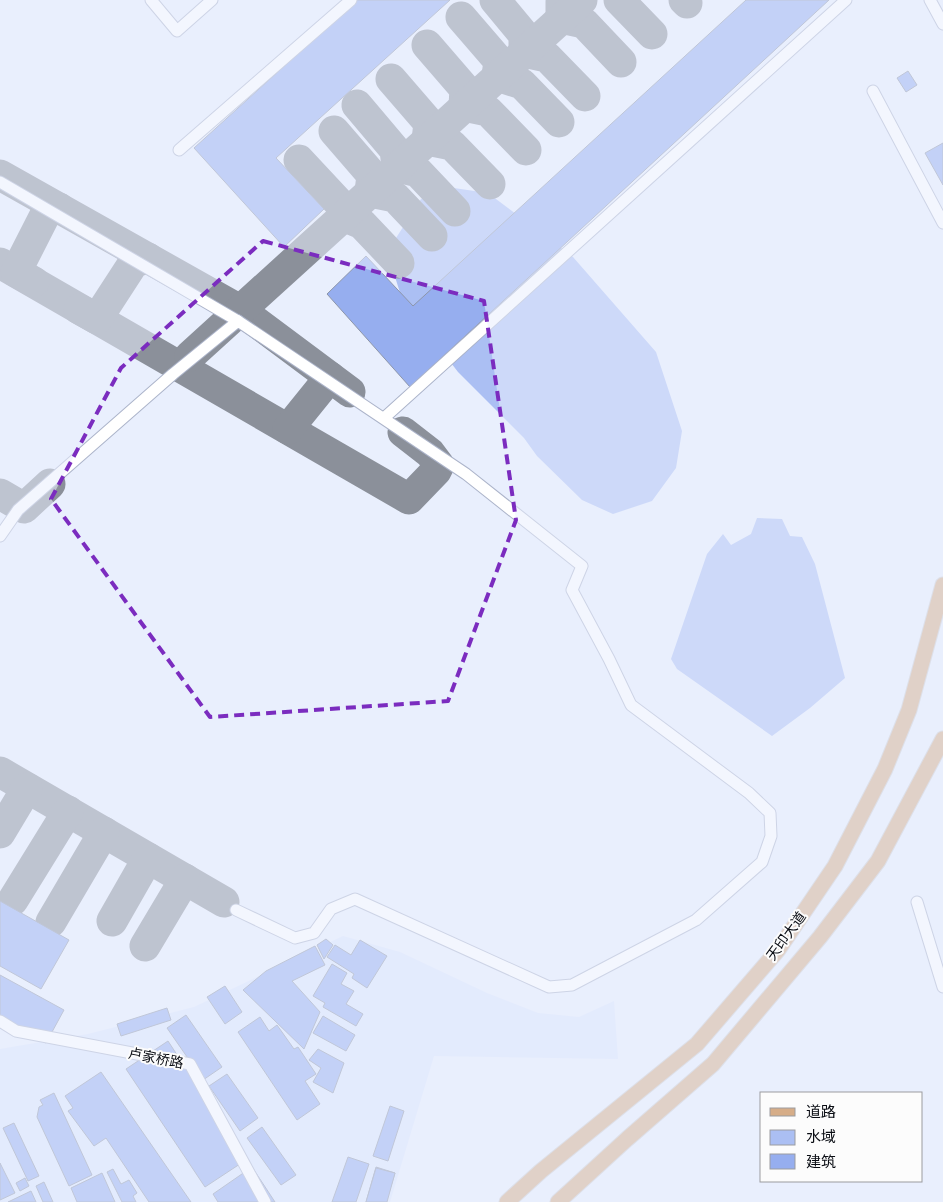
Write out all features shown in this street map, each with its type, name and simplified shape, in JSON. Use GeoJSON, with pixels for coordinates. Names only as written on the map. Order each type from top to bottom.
{"type":"FeatureCollection","features":[{"type":"Feature","properties":{"kind":"main road","name":"天印大道"},"geometry":{"type":"LineString","coordinates":[[506,1202],[541,1171],[697,1044],[778,950],[835,866],[885,769],[909,710],[943,584]]}},
{"type":"Feature","properties":{"kind":"main road","name":"天印大道"},"geometry":{"type":"LineString","coordinates":[[558,1202],[626,1139],[713,1064],[820,937],[878,861],[943,739]]}},
{"type":"Feature","properties":{"kind":"street"},"geometry":{"type":"LineString","coordinates":[[151,0],[177,31],[212,0]]}},
{"type":"Feature","properties":{"kind":"street"},"geometry":{"type":"LineString","coordinates":[[179,150],[351,0]]}},
{"type":"Feature","properties":{"kind":"street"},"geometry":{"type":"LineString","coordinates":[[384,418],[846,0]]}},
{"type":"Feature","properties":{"kind":"street"},"geometry":{"type":"LineString","coordinates":[[930,0],[943,24]]}},
{"type":"Feature","properties":{"kind":"street"},"geometry":{"type":"LineString","coordinates":[[873,91],[943,223]]}},
{"type":"Feature","properties":{"kind":"street"},"geometry":{"type":"LineString","coordinates":[[0,182],[238,320],[466,474],[582,566],[572,590],[631,705],[749,793],[770,813],[771,836],[762,862],[696,920],[572,985],[549,987],[355,899],[331,909],[314,933],[295,938],[236,910]]}},
{"type":"Feature","properties":{"kind":"street"},"geometry":{"type":"LineString","coordinates":[[0,536],[18,510],[173,374],[238,320]]}},
{"type":"Feature","properties":{"kind":"street"},"geometry":{"type":"LineString","coordinates":[[917,902],[943,987]]}},
{"type":"Feature","properties":{"kind":"street","name":"卢家桥路"},"geometry":{"type":"LineString","coordinates":[[0,1021],[16,1030],[190,1064],[264,1202]]}},
{"type":"Feature","properties":{"kind":"highlighted area"},"geometry":{"type":"Polygon","coordinates":[[[263,241],[484,301],[516,520],[448,701],[210,717],[51,499],[121,368],[263,241]]]}},
{"type":"Feature","properties":{"kind":"shaded area"},"geometry":{"type":"Polygon","coordinates":[[[343,936],[400,952],[487,993],[538,1013],[579,1017],[614,1001],[618,1059],[434,1056],[390,1202],[0,1202],[0,1049],[88,1034],[194,1007],[343,936]]]}},
{"type":"Feature","properties":{"kind":"water"},"geometry":{"type":"Polygon","coordinates":[[[447,187],[488,193],[573,257],[656,352],[682,431],[676,468],[652,501],[613,514],[582,500],[537,456],[524,438],[458,372],[402,299],[390,261],[396,238],[421,199],[447,187]]]}},
{"type":"Feature","properties":{"kind":"water"},"geometry":{"type":"Polygon","coordinates":[[[757,518],[782,519],[790,536],[802,537],[815,564],[845,678],[810,708],[772,736],[677,669],[671,659],[707,554],[723,534],[731,545],[751,534],[757,518]]]}},
{"type":"Feature","properties":{"kind":"building"},"geometry":{"type":"Polygon","coordinates":[[[357,0],[450,0],[276,158],[324,209],[284,247],[194,148],[357,0]]]}},
{"type":"Feature","properties":{"kind":"building"},"geometry":{"type":"Polygon","coordinates":[[[746,0],[829,0],[410,387],[327,294],[366,256],[413,306],[746,0]]]}},
{"type":"Feature","properties":{"kind":"building"},"geometry":{"type":"Polygon","coordinates":[[[908,71],[917,85],[906,92],[897,78],[908,71]]]}},
{"type":"Feature","properties":{"kind":"building"},"geometry":{"type":"Polygon","coordinates":[[[943,143],[943,185],[925,153],[943,143]]]}},
{"type":"Feature","properties":{"kind":"building"},"geometry":{"type":"Polygon","coordinates":[[[0,901],[69,940],[41,989],[0,966],[0,901]]]}},
{"type":"Feature","properties":{"kind":"building"},"geometry":{"type":"Polygon","coordinates":[[[326,939],[333,945],[324,959],[317,945],[326,939]]]}},
{"type":"Feature","properties":{"kind":"building"},"geometry":{"type":"Polygon","coordinates":[[[360,940],[387,956],[367,988],[352,978],[354,974],[327,957],[335,945],[351,955],[360,940]]]}},
{"type":"Feature","properties":{"kind":"building"},"geometry":{"type":"Polygon","coordinates":[[[315,946],[325,965],[292,981],[320,1012],[304,1049],[243,990],[266,971],[315,946]]]}},
{"type":"Feature","properties":{"kind":"building"},"geometry":{"type":"Polygon","coordinates":[[[332,964],[347,973],[341,984],[354,991],[346,1004],[363,1014],[356,1026],[323,1007],[325,1003],[313,996],[332,964]]]}},
{"type":"Feature","properties":{"kind":"building"},"geometry":{"type":"Polygon","coordinates":[[[0,975],[64,1010],[46,1043],[0,1018],[0,975]]]}},
{"type":"Feature","properties":{"kind":"building"},"geometry":{"type":"Polygon","coordinates":[[[225,986],[242,1012],[225,1024],[207,997],[225,986]]]}},
{"type":"Feature","properties":{"kind":"building"},"geometry":{"type":"Polygon","coordinates":[[[167,1008],[171,1020],[121,1036],[117,1024],[167,1008]]]}},
{"type":"Feature","properties":{"kind":"building"},"geometry":{"type":"Polygon","coordinates":[[[186,1015],[222,1067],[203,1080],[167,1028],[186,1015]]]}},
{"type":"Feature","properties":{"kind":"building"},"geometry":{"type":"Polygon","coordinates":[[[323,1016],[355,1035],[346,1051],[313,1033],[323,1016]]]}},
{"type":"Feature","properties":{"kind":"building"},"geometry":{"type":"Polygon","coordinates":[[[260,1017],[269,1031],[277,1025],[294,1049],[298,1047],[316,1074],[305,1081],[320,1104],[297,1120],[238,1032],[260,1017]]]}},
{"type":"Feature","properties":{"kind":"building"},"geometry":{"type":"Polygon","coordinates":[[[168,1041],[246,1160],[205,1187],[126,1069],[168,1041]]]}},
{"type":"Feature","properties":{"kind":"building"},"geometry":{"type":"Polygon","coordinates":[[[318,1049],[344,1063],[333,1093],[313,1082],[321,1068],[309,1060],[318,1049]]]}},
{"type":"Feature","properties":{"kind":"building"},"geometry":{"type":"Polygon","coordinates":[[[101,1072],[191,1202],[149,1202],[106,1138],[94,1146],[68,1111],[73,1108],[65,1096],[101,1072]]]}},
{"type":"Feature","properties":{"kind":"building"},"geometry":{"type":"Polygon","coordinates":[[[227,1074],[258,1118],[240,1131],[209,1086],[227,1074]]]}},
{"type":"Feature","properties":{"kind":"building"},"geometry":{"type":"Polygon","coordinates":[[[54,1093],[92,1175],[69,1186],[37,1117],[39,1107],[43,1105],[40,1100],[54,1093]]]}},
{"type":"Feature","properties":{"kind":"building"},"geometry":{"type":"Polygon","coordinates":[[[390,1106],[404,1111],[388,1161],[373,1156],[390,1106]]]}},
{"type":"Feature","properties":{"kind":"building"},"geometry":{"type":"Polygon","coordinates":[[[14,1123],[39,1176],[28,1181],[3,1128],[14,1123]]]}},
{"type":"Feature","properties":{"kind":"building"},"geometry":{"type":"Polygon","coordinates":[[[262,1127],[296,1175],[281,1185],[247,1138],[262,1127]]]}},
{"type":"Feature","properties":{"kind":"building"},"geometry":{"type":"Polygon","coordinates":[[[348,1157],[369,1164],[356,1202],[332,1202],[348,1157]]]}},
{"type":"Feature","properties":{"kind":"building"},"geometry":{"type":"Polygon","coordinates":[[[0,1163],[15,1193],[0,1200],[0,1163]]]}},
{"type":"Feature","properties":{"kind":"building"},"geometry":{"type":"Polygon","coordinates":[[[252,1167],[275,1202],[218,1202],[213,1194],[252,1167]]]}},
{"type":"Feature","properties":{"kind":"building"},"geometry":{"type":"Polygon","coordinates":[[[376,1167],[395,1173],[386,1202],[366,1202],[376,1167]]]}},
{"type":"Feature","properties":{"kind":"building"},"geometry":{"type":"Polygon","coordinates":[[[376,1168],[395,1173],[387,1202],[366,1202],[376,1168]]]}},
{"type":"Feature","properties":{"kind":"building"},"geometry":{"type":"Polygon","coordinates":[[[113,1169],[121,1184],[129,1180],[137,1193],[133,1196],[136,1202],[122,1202],[107,1172],[113,1169]]]}},
{"type":"Feature","properties":{"kind":"building"},"geometry":{"type":"Polygon","coordinates":[[[102,1173],[115,1202],[77,1202],[71,1188],[102,1173]]]}},
{"type":"Feature","properties":{"kind":"building"},"geometry":{"type":"Polygon","coordinates":[[[25,1178],[29,1186],[20,1191],[16,1183],[25,1178]]]}},
{"type":"Feature","properties":{"kind":"building"},"geometry":{"type":"Polygon","coordinates":[[[44,1182],[53,1202],[43,1202],[36,1186],[44,1182]]]}},
{"type":"Feature","properties":{"kind":"building"},"geometry":{"type":"Polygon","coordinates":[[[31,1191],[36,1202],[8,1202],[31,1191]]]}},
{"type":"Feature","properties":{"kind":"taxiway"},"geometry":{"type":"LineString","coordinates":[[495,0],[524,35],[524,52],[547,57],[585,96]]}},
{"type":"Feature","properties":{"kind":"taxiway"},"geometry":{"type":"LineString","coordinates":[[190,356],[582,0]]}},
{"type":"Feature","properties":{"kind":"taxiway"},"geometry":{"type":"LineString","coordinates":[[619,0],[652,34]]}},
{"type":"Feature","properties":{"kind":"taxiway"},"geometry":{"type":"LineString","coordinates":[[684,0],[687,3]]}},
{"type":"Feature","properties":{"kind":"taxiway"},"geometry":{"type":"LineString","coordinates":[[561,2],[561,18],[584,23],[621,62]]}},
{"type":"Feature","properties":{"kind":"taxiway"},"geometry":{"type":"LineString","coordinates":[[461,17],[499,61],[497,76],[522,84],[559,122]]}},
{"type":"Feature","properties":{"kind":"taxiway"},"geometry":{"type":"LineString","coordinates":[[427,45],[465,89],[464,106],[488,111],[526,150]]}},
{"type":"Feature","properties":{"kind":"taxiway"},"geometry":{"type":"LineString","coordinates":[[391,79],[429,123],[427,140],[452,145],[490,184]]}},
{"type":"Feature","properties":{"kind":"taxiway"},"geometry":{"type":"LineString","coordinates":[[357,105],[395,150],[397,167],[418,172],[455,211]]}},
{"type":"Feature","properties":{"kind":"taxiway"},"geometry":{"type":"LineString","coordinates":[[334,131],[372,175],[370,192],[395,197],[432,236]]}},
{"type":"Feature","properties":{"kind":"taxiway"},"geometry":{"type":"LineString","coordinates":[[299,160],[341,205],[343,216],[362,224],[399,263]]}},
{"type":"Feature","properties":{"kind":"taxiway"},"geometry":{"type":"LineString","coordinates":[[0,175],[240,310],[350,392]]}},
{"type":"Feature","properties":{"kind":"taxiway"},"geometry":{"type":"LineString","coordinates":[[34,282],[16,272],[45,215],[49,211],[59,208]]}},
{"type":"Feature","properties":{"kind":"taxiway"},"geometry":{"type":"LineString","coordinates":[[79,309],[97,319],[134,262],[148,258]]}},
{"type":"Feature","properties":{"kind":"taxiway"},"geometry":{"type":"LineString","coordinates":[[0,263],[409,499],[436,471],[439,465],[430,453],[403,432]]}},
{"type":"Feature","properties":{"kind":"taxiway"},"geometry":{"type":"LineString","coordinates":[[288,429],[330,377]]}},
{"type":"Feature","properties":{"kind":"taxiway"},"geometry":{"type":"LineString","coordinates":[[0,494],[24,508],[50,484]]}},
{"type":"Feature","properties":{"kind":"taxiway"},"geometry":{"type":"LineString","coordinates":[[0,772],[224,902]]}},
{"type":"Feature","properties":{"kind":"taxiway"},"geometry":{"type":"LineString","coordinates":[[0,833],[27,788]]}},
{"type":"Feature","properties":{"kind":"taxiway"},"geometry":{"type":"LineString","coordinates":[[13,900],[68,811]]}},
{"type":"Feature","properties":{"kind":"taxiway"},"geometry":{"type":"LineString","coordinates":[[51,922],[104,832]]}},
{"type":"Feature","properties":{"kind":"taxiway"},"geometry":{"type":"LineString","coordinates":[[112,921],[148,858]]}},
{"type":"Feature","properties":{"kind":"taxiway"},"geometry":{"type":"LineString","coordinates":[[145,946],[185,879]]}}]}
